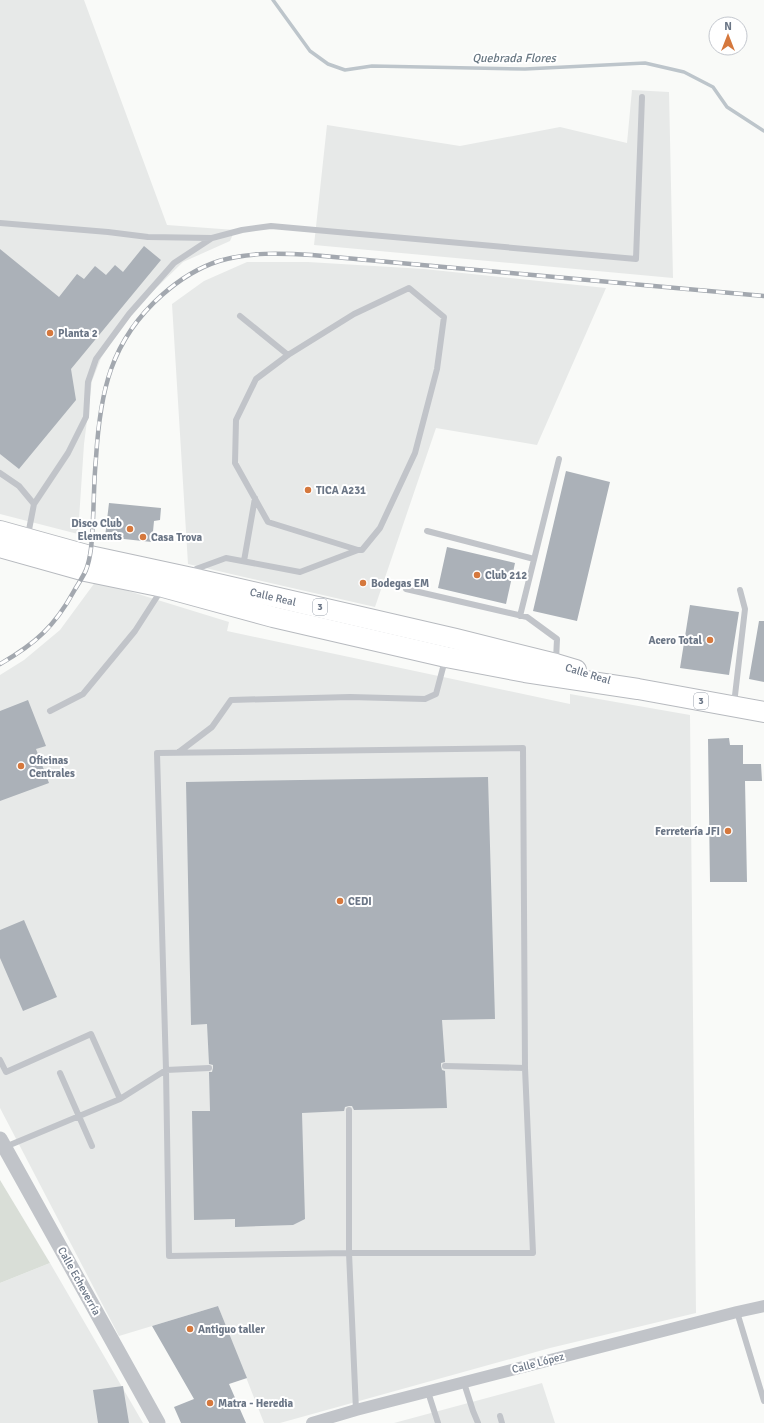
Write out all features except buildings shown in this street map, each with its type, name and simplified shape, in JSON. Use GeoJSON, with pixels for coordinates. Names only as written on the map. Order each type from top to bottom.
{"type":"FeatureCollection","features":[{"type":"Feature","properties":{"kind":"main road","name":"Calle Real"},"geometry":{"type":"LineString","coordinates":[[0,531],[90,556],[192,578],[500,650],[556,664],[638,690]]}},
{"type":"Feature","properties":{"kind":"main road","name":"Calle Real"},"geometry":{"type":"LineString","coordinates":[[0,547],[86,571],[163,587],[273,617],[446,657],[540,675],[764,712]]}},
{"type":"Feature","properties":{"kind":"main road"},"geometry":{"type":"LineString","coordinates":[[409,628],[425,638],[446,657],[459,652],[500,650]]}},
{"type":"Feature","properties":{"kind":"street","name":"Calle Echeverría"},"geometry":{"type":"LineString","coordinates":[[2,1143],[158,1423]]}},
{"type":"Feature","properties":{"kind":"street","name":"Calle López"},"geometry":{"type":"LineString","coordinates":[[312,1423],[356,1410],[764,1306]]}},
{"type":"Feature","properties":{"kind":"lane"},"geometry":{"type":"LineString","coordinates":[[0,223],[108,232],[148,237],[212,238],[242,230],[271,226],[636,259],[642,97]]}},
{"type":"Feature","properties":{"kind":"lane"},"geometry":{"type":"LineString","coordinates":[[28,539],[34,504],[68,453],[86,417],[88,382],[96,359],[129,314],[174,263],[212,238]]}},
{"type":"Feature","properties":{"kind":"lane"},"geometry":{"type":"LineString","coordinates":[[192,578],[196,569],[226,558],[300,572],[358,550],[362,550],[380,528],[414,453],[437,368],[444,317],[409,288],[354,314],[288,355],[256,379],[236,420],[236,463],[268,522],[358,550]]}},
{"type":"Feature","properties":{"kind":"lane"},"geometry":{"type":"LineString","coordinates":[[240,316],[288,355]]}},
{"type":"Feature","properties":{"kind":"lane"},"geometry":{"type":"LineString","coordinates":[[520,616],[559,459]]}},
{"type":"Feature","properties":{"kind":"lane"},"geometry":{"type":"LineString","coordinates":[[0,473],[19,486],[34,504]]}},
{"type":"Feature","properties":{"kind":"lane"},"geometry":{"type":"LineString","coordinates":[[244,561],[254,498]]}},
{"type":"Feature","properties":{"kind":"lane"},"geometry":{"type":"LineString","coordinates":[[427,531],[534,559]]}},
{"type":"Feature","properties":{"kind":"lane"},"geometry":{"type":"LineString","coordinates":[[50,711],[83,694],[135,631],[163,587]]}},
{"type":"Feature","properties":{"kind":"lane"},"geometry":{"type":"LineString","coordinates":[[406,590],[527,617],[557,639],[556,664]]}},
{"type":"Feature","properties":{"kind":"lane"},"geometry":{"type":"LineString","coordinates":[[734,707],[745,609],[740,590]]}},
{"type":"Feature","properties":{"kind":"lane"},"geometry":{"type":"LineString","coordinates":[[179,752],[212,727],[231,700],[350,697],[431,698],[436,694],[446,657]]}},
{"type":"Feature","properties":{"kind":"lane"},"geometry":{"type":"LineString","coordinates":[[523,748],[526,1068],[532,1253],[349,1253],[168,1256],[166,1070],[157,753],[179,752],[523,748]]}},
{"type":"Feature","properties":{"kind":"lane"},"geometry":{"type":"LineString","coordinates":[[0,1060],[6,1072],[91,1034],[120,1099]]}},
{"type":"Feature","properties":{"kind":"lane"},"geometry":{"type":"LineString","coordinates":[[445,1066],[526,1068]]}},
{"type":"Feature","properties":{"kind":"lane"},"geometry":{"type":"LineString","coordinates":[[2,1143],[79,1116],[120,1099],[166,1070],[209,1068]]}},
{"type":"Feature","properties":{"kind":"lane"},"geometry":{"type":"LineString","coordinates":[[60,1073],[92,1146]]}},
{"type":"Feature","properties":{"kind":"lane"},"geometry":{"type":"LineString","coordinates":[[349,1110],[349,1253],[356,1410]]}},
{"type":"Feature","properties":{"kind":"lane"},"geometry":{"type":"LineString","coordinates":[[737,1312],[764,1401]]}},
{"type":"Feature","properties":{"kind":"lane"},"geometry":{"type":"LineString","coordinates":[[464,1383],[478,1423]]}},
{"type":"Feature","properties":{"kind":"lane"},"geometry":{"type":"LineString","coordinates":[[428,1392],[438,1423]]}},
{"type":"Feature","properties":{"kind":"lane"},"geometry":{"type":"LineString","coordinates":[[500,1416],[502,1423]]}},
{"type":"Feature","properties":{"kind":"shaded area"},"geometry":{"type":"Polygon","coordinates":[[[0,0],[84,0],[167,225],[235,230],[230,241],[183,262],[146,298],[120,329],[101,358],[92,381],[84,444],[78,534],[0,514],[0,0]]]}},
{"type":"Feature","properties":{"kind":"shaded area"},"geometry":{"type":"Polygon","coordinates":[[[632,90],[669,92],[673,278],[314,245],[327,125],[460,146],[560,127],[627,143],[632,90]]]}},
{"type":"Feature","properties":{"kind":"shaded area"},"geometry":{"type":"Polygon","coordinates":[[[247,262],[308,262],[424,269],[606,288],[537,445],[436,428],[375,607],[188,564],[172,304],[204,281],[247,262]]]}},
{"type":"Feature","properties":{"kind":"shaded area"},"geometry":{"type":"Polygon","coordinates":[[[96,581],[229,622],[227,631],[570,704],[570,694],[690,715],[696,1313],[550,1348],[280,1423],[264,1423],[218,1306],[119,1336],[0,1108],[0,675],[24,660],[60,630],[96,581]]]}},
{"type":"Feature","properties":{"kind":"shaded area"},"geometry":{"type":"Polygon","coordinates":[[[0,1180],[50,1263],[0,1283],[0,1180]]]}},
{"type":"Feature","properties":{"kind":"shaded area"},"geometry":{"type":"Polygon","coordinates":[[[50,1263],[143,1423],[0,1423],[0,1283],[50,1263]]]}},
{"type":"Feature","properties":{"kind":"shaded area"},"geometry":{"type":"Polygon","coordinates":[[[542,1383],[555,1423],[394,1423],[542,1383]]]}},
{"type":"Feature","properties":{"kind":"waterway","name":"Quebrada Flores"},"geometry":{"type":"LineString","coordinates":[[273,0],[310,51],[328,64],[345,70],[372,66],[525,69],[645,63],[684,72],[713,87],[727,107],[764,131]]}},
{"type":"Feature","properties":{"kind":"railway"},"geometry":{"type":"LineString","coordinates":[[0,664],[24,649],[43,633],[67,603],[86,570],[91,545],[95,466],[101,412],[111,369],[119,350],[130,331],[144,313],[162,295],[182,279],[203,267],[219,261],[242,256],[265,254],[300,254],[764,296]]}},
{"type":"Feature","properties":{"kind":"place","name":"Planta 2"},"geometry":{"type":"Point","coordinates":[50,333]}},
{"type":"Feature","properties":{"kind":"place","name":"TICA A231"},"geometry":{"type":"Point","coordinates":[308,490]}},
{"type":"Feature","properties":{"kind":"place","name":"Disco Club Elements"},"geometry":{"type":"Point","coordinates":[130,529]}},
{"type":"Feature","properties":{"kind":"place","name":"Casa Trova"},"geometry":{"type":"Point","coordinates":[143,537]}},
{"type":"Feature","properties":{"kind":"place","name":"Club 212"},"geometry":{"type":"Point","coordinates":[477,575]}},
{"type":"Feature","properties":{"kind":"place","name":"Bodegas EM"},"geometry":{"type":"Point","coordinates":[363,583]}},
{"type":"Feature","properties":{"kind":"place","name":"Acero Total"},"geometry":{"type":"Point","coordinates":[710,640]}},
{"type":"Feature","properties":{"kind":"place","name":"Oficinas Centrales"},"geometry":{"type":"Point","coordinates":[21,766]}},
{"type":"Feature","properties":{"kind":"place","name":"Ferretería JFI"},"geometry":{"type":"Point","coordinates":[728,831]}},
{"type":"Feature","properties":{"kind":"place","name":"CEDI"},"geometry":{"type":"Point","coordinates":[340,901]}},
{"type":"Feature","properties":{"kind":"place","name":"Antiguo taller"},"geometry":{"type":"Point","coordinates":[190,1329]}},
{"type":"Feature","properties":{"kind":"place","name":"Matra - Heredia"},"geometry":{"type":"Point","coordinates":[210,1403]}}]}
